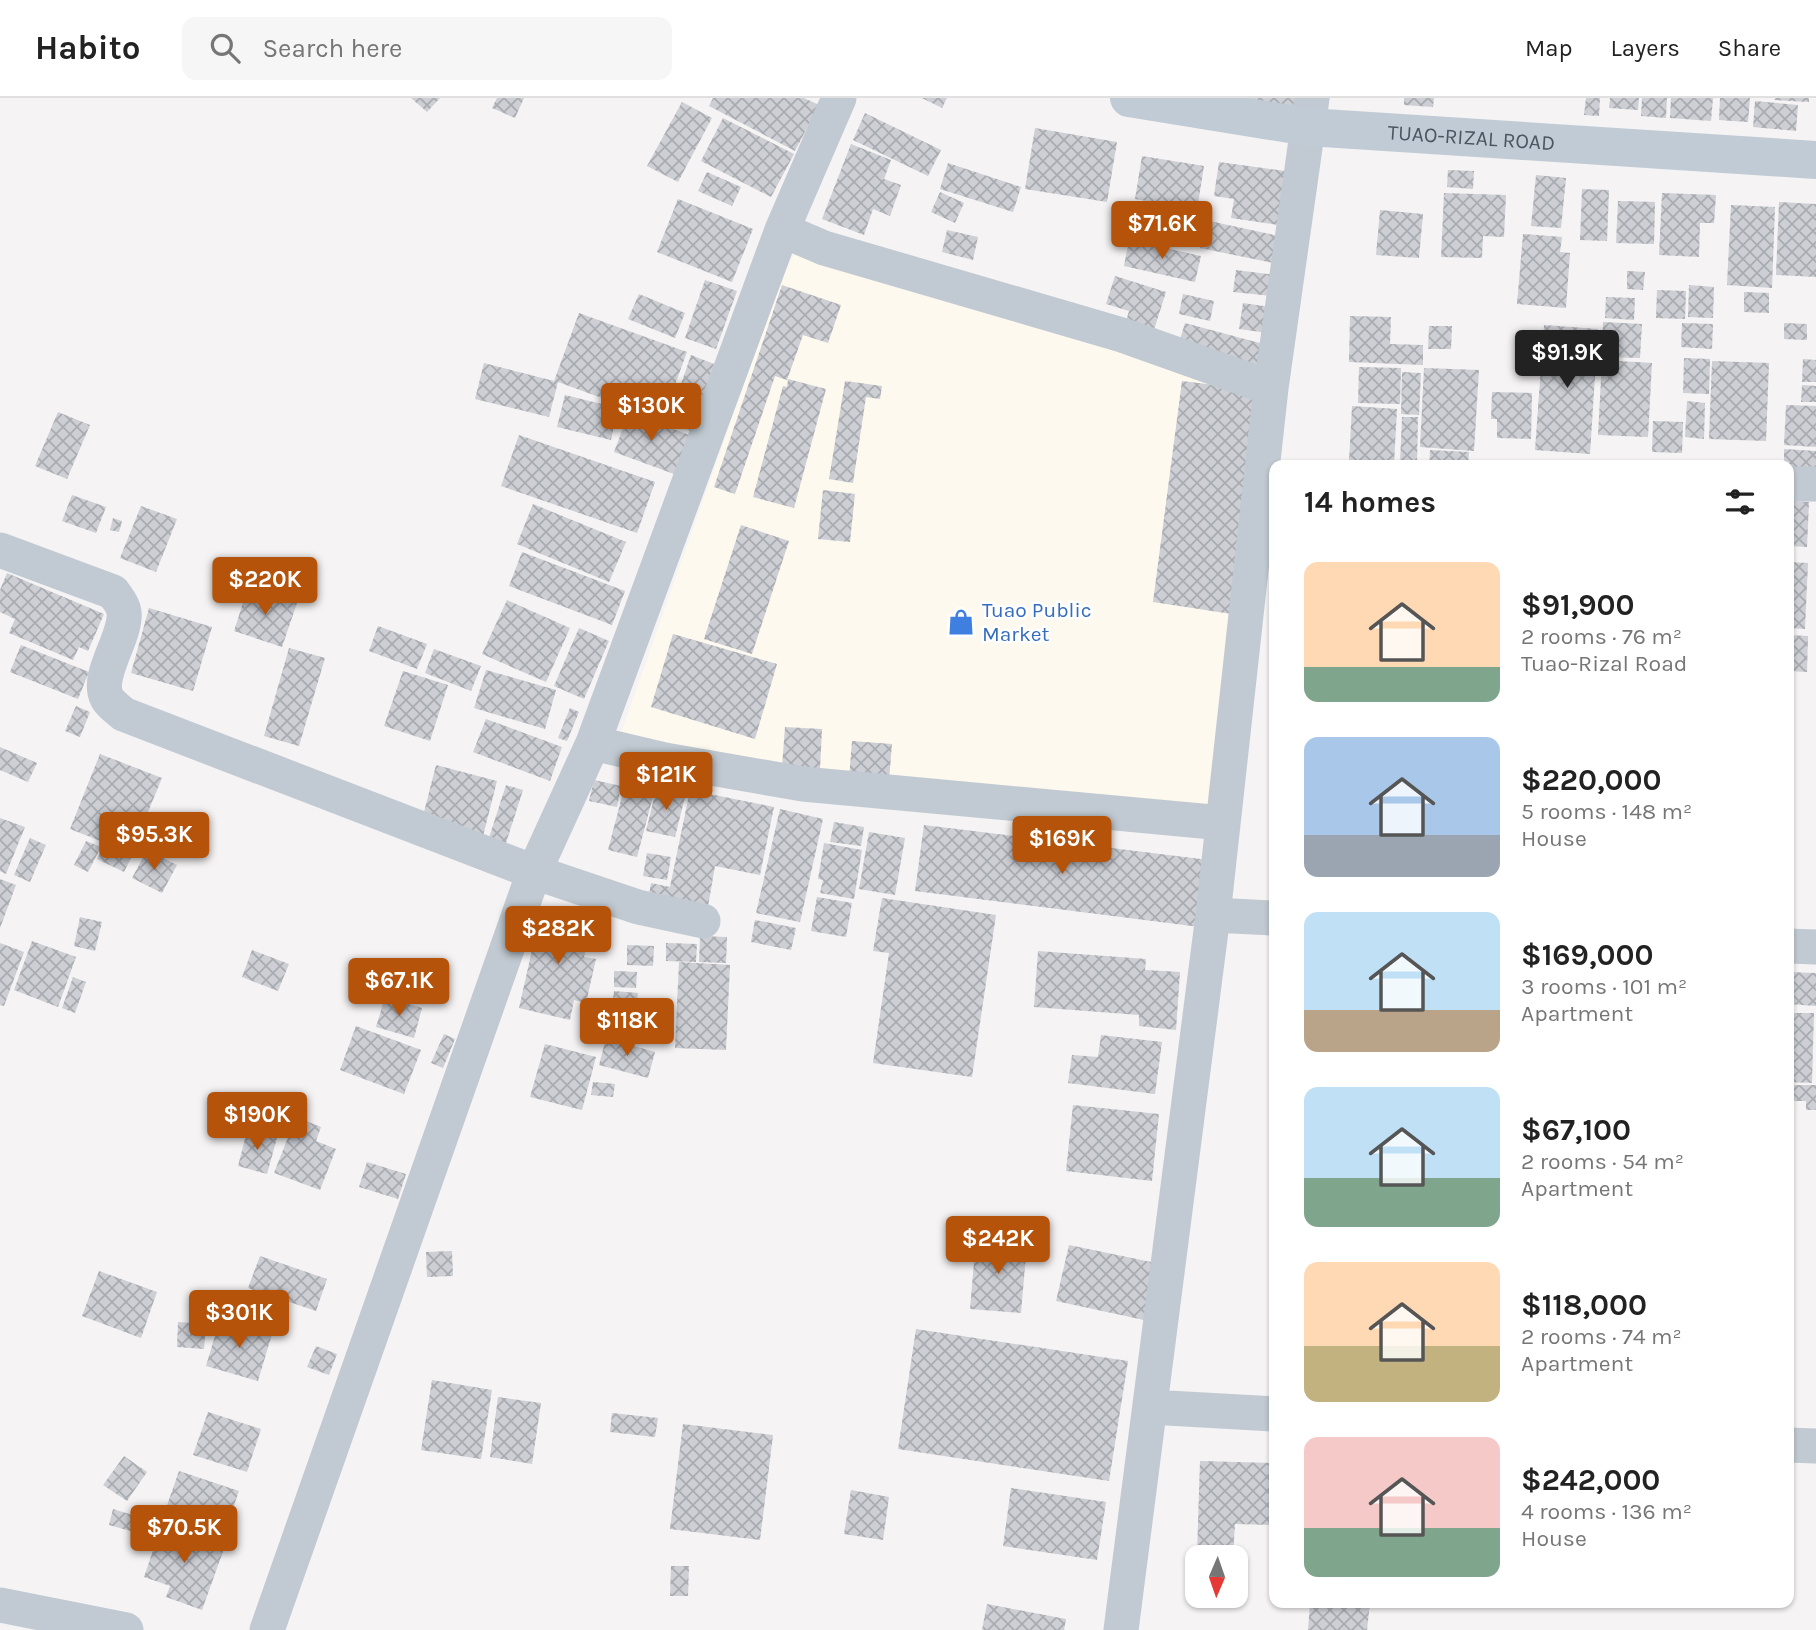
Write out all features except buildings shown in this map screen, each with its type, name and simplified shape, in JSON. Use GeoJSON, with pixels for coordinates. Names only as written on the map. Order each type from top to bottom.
{"type":"FeatureCollection","features":[{"type":"Feature","properties":{"kind":"main road","name":"TUAO-RIZAL ROAD"},"geometry":{"type":"LineString","coordinates":[[1129,98],[1816,160]]}},
{"type":"Feature","properties":{"kind":"street"},"geometry":{"type":"LineString","coordinates":[[267,1630],[534,872],[593,743],[782,230],[839,98]]}},
{"type":"Feature","properties":{"kind":"street"},"geometry":{"type":"LineString","coordinates":[[1121,1630],[1268,484],[1271,388],[1310,113]]}},
{"type":"Feature","properties":{"kind":"street"},"geometry":{"type":"LineString","coordinates":[[782,230],[824,248],[1122,335],[1271,388]]}},
{"type":"Feature","properties":{"kind":"street"},"geometry":{"type":"LineString","coordinates":[[1794,484],[1816,484]]}},
{"type":"Feature","properties":{"kind":"street"},"geometry":{"type":"LineString","coordinates":[[0,550],[113,592],[124,611],[105,680],[105,692],[108,700],[123,714],[534,872],[638,907],[703,921]]}},
{"type":"Feature","properties":{"kind":"street"},"geometry":{"type":"LineString","coordinates":[[593,743],[665,760],[803,784],[1223,823]]}},
{"type":"Feature","properties":{"kind":"street"},"geometry":{"type":"LineString","coordinates":[[1213,915],[1269,918]]}},
{"type":"Feature","properties":{"kind":"street"},"geometry":{"type":"LineString","coordinates":[[1794,946],[1816,947]]}},
{"type":"Feature","properties":{"kind":"street"},"geometry":{"type":"LineString","coordinates":[[1150,1406],[1269,1414]]}},
{"type":"Feature","properties":{"kind":"street"},"geometry":{"type":"LineString","coordinates":[[1794,1445],[1816,1446]]}},
{"type":"Feature","properties":{"kind":"street"},"geometry":{"type":"LineString","coordinates":[[0,1605],[126,1630]]}},
{"type":"Feature","properties":{"kind":"shaded area","name":"Tuao Public Market"},"geometry":{"type":"Polygon","coordinates":[[[795,252],[1287,389],[1279,460],[1269,460],[1269,555],[1241,813],[779,780],[621,733],[780,282],[795,252]]]}},
{"type":"Feature","properties":{"kind":"place","name":"Tuao Public Market"},"geometry":{"type":"Point","coordinates":[961,622]}}]}
